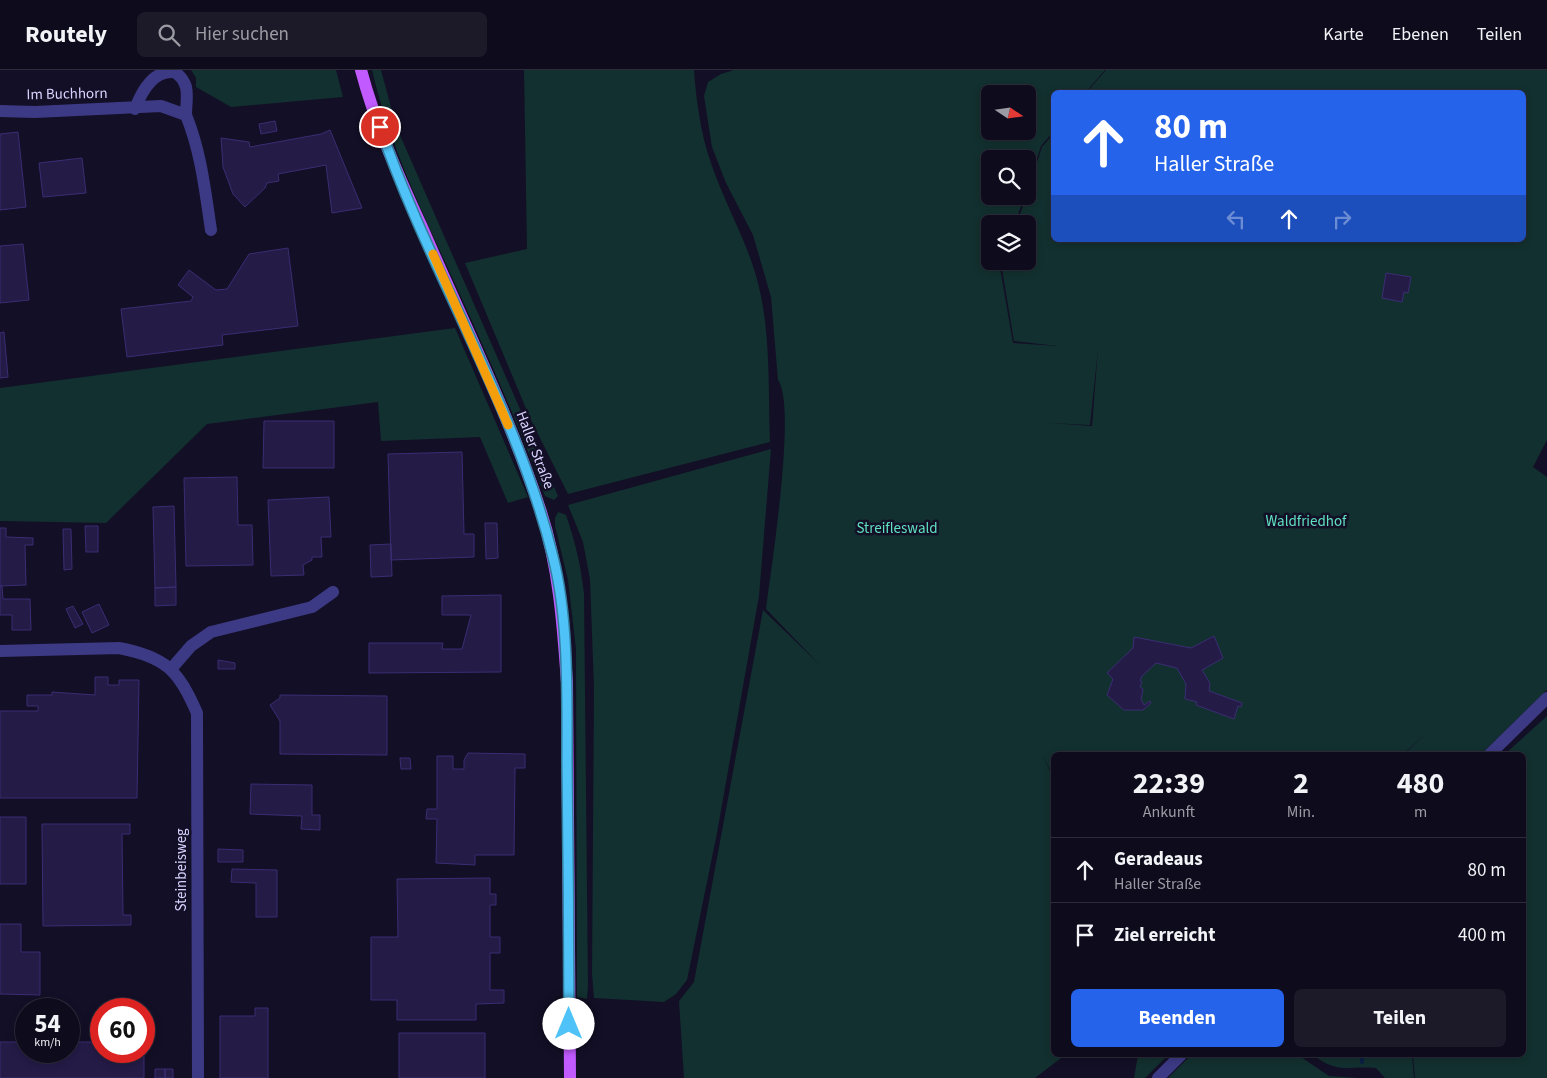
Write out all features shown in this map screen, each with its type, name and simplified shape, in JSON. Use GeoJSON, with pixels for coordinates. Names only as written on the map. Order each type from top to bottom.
{"type":"FeatureCollection","features":[{"type":"Feature","properties":{"kind":"main road","name":"Haller Straße"},"geometry":{"type":"LineString","coordinates":[[361,70],[385,143],[502,411],[541,512],[554,560],[562,620],[567,684],[570,1078]]}},
{"type":"Feature","properties":{"kind":"street"},"geometry":{"type":"LineString","coordinates":[[134,108],[141,94],[155,75],[160,72],[169,71],[177,74],[187,89],[186,115],[196,139],[211,230]]}},
{"type":"Feature","properties":{"kind":"street","name":"Im Buchhorn"},"geometry":{"type":"LineString","coordinates":[[0,111],[35,112],[161,106],[186,115]]}},
{"type":"Feature","properties":{"kind":"street"},"geometry":{"type":"LineString","coordinates":[[171,669],[191,646],[211,632],[312,607],[333,592]]}},
{"type":"Feature","properties":{"kind":"street","name":"Steinbeisweg"},"geometry":{"type":"LineString","coordinates":[[0,651],[119,648],[147,654],[171,669],[185,684],[197,713],[198,1078]]}},
{"type":"Feature","properties":{"kind":"street"},"geometry":{"type":"LineString","coordinates":[[1492,752],[1547,698]]}},
{"type":"Feature","properties":{"kind":"street"},"geometry":{"type":"LineString","coordinates":[[1158,1078],[1179,1057]]}},
{"type":"Feature","properties":{"kind":"green space"},"geometry":{"type":"Polygon","coordinates":[[[191,70],[336,70],[343,97],[231,107],[196,87],[196,78],[191,70]]]}},
{"type":"Feature","properties":{"kind":"green space"},"geometry":{"type":"Polygon","coordinates":[[[372,70],[381,70],[396,126],[558,496],[554,500],[545,496],[496,374],[412,187],[385,118],[372,70]]]}},
{"type":"Feature","properties":{"kind":"green space"},"geometry":{"type":"Polygon","coordinates":[[[524,70],[694,70],[696,93],[707,152],[755,271],[763,306],[767,344],[770,442],[568,494],[530,418],[465,263],[527,249],[524,70]]]}},
{"type":"Feature","properties":{"kind":"green space"},"geometry":{"type":"Polygon","coordinates":[[[734,70],[1105,70],[1088,90],[1051,90],[1051,134],[1041,146],[1036,161],[1036,150],[981,150],[981,205],[1021,205],[1018,215],[981,215],[981,270],[1000,270],[1013,343],[1058,346],[1014,341],[1002,270],[1036,270],[1036,215],[1020,215],[1023,205],[1036,205],[1036,165],[1042,147],[1051,136],[1051,242],[1526,242],[1526,90],[1089,90],[1106,70],[1547,70],[1547,440],[1533,467],[1547,477],[1547,690],[1483,752],[1406,752],[1427,733],[1405,752],[1051,752],[1051,772],[1042,754],[1051,774],[1051,1057],[1062,1057],[1035,1078],[684,1078],[679,1001],[694,982],[763,610],[820,665],[766,609],[784,453],[785,421],[783,396],[778,380],[771,297],[753,235],[726,183],[712,147],[704,96],[708,82],[721,74],[734,70]],[[1098,349],[1090,425],[1050,423],[1092,426],[1098,349]]]}},
{"type":"Feature","properties":{"kind":"green space"},"geometry":{"type":"Polygon","coordinates":[[[455,328],[528,497],[508,503],[480,437],[381,441],[378,402],[207,424],[106,523],[0,521],[0,388],[455,328]]]}},
{"type":"Feature","properties":{"kind":"green space"},"geometry":{"type":"Polygon","coordinates":[[[771,449],[759,596],[717,833],[687,980],[676,994],[664,1002],[594,998],[592,974],[594,688],[590,579],[583,542],[568,505],[771,449]]]}},
{"type":"Feature","properties":{"kind":"green space"},"geometry":{"type":"Polygon","coordinates":[[[558,512],[566,515],[575,544],[584,594],[587,999],[577,997],[576,649],[568,580],[555,526],[555,518],[558,512]]]}},
{"type":"Feature","properties":{"kind":"green space"},"geometry":{"type":"Polygon","coordinates":[[[1547,716],[1547,1078],[1415,1078],[1413,1057],[1526,1057],[1526,752],[1507,752],[1547,716]]]}},
{"type":"Feature","properties":{"kind":"green space"},"geometry":{"type":"Polygon","coordinates":[[[1138,1057],[1166,1057],[1145,1078],[1134,1078],[1138,1057]]]}},
{"type":"Feature","properties":{"kind":"green space"},"geometry":{"type":"Polygon","coordinates":[[[1189,1057],[1301,1057],[1329,1076],[1359,1078],[1168,1078],[1189,1057]]]}},
{"type":"Feature","properties":{"kind":"green space"},"geometry":{"type":"Polygon","coordinates":[[[1316,1057],[1412,1057],[1414,1078],[1385,1078],[1376,1068],[1343,1068],[1316,1057]]]}},
{"type":"Feature","properties":{"kind":"building"},"geometry":{"type":"Polygon","coordinates":[[[275,121],[277,131],[261,134],[259,124],[275,121]]]}},
{"type":"Feature","properties":{"kind":"building"},"geometry":{"type":"Polygon","coordinates":[[[330,130],[362,208],[332,213],[326,165],[278,174],[279,181],[267,183],[265,188],[245,207],[233,194],[223,167],[221,138],[249,142],[250,147],[321,134],[330,130]]]}},
{"type":"Feature","properties":{"kind":"building"},"geometry":{"type":"Polygon","coordinates":[[[18,132],[26,207],[0,210],[0,134],[18,132]]]}},
{"type":"Feature","properties":{"kind":"building"},"geometry":{"type":"Polygon","coordinates":[[[82,158],[86,193],[43,197],[39,163],[82,158]]]}},
{"type":"Feature","properties":{"kind":"building"},"geometry":{"type":"Polygon","coordinates":[[[23,244],[29,300],[0,303],[0,246],[23,244]]]}},
{"type":"Feature","properties":{"kind":"building"},"geometry":{"type":"Polygon","coordinates":[[[288,248],[298,326],[222,335],[223,345],[127,357],[121,309],[191,301],[193,297],[178,285],[189,270],[216,290],[227,289],[249,254],[288,248]]]}},
{"type":"Feature","properties":{"kind":"building"},"geometry":{"type":"Polygon","coordinates":[[[1386,273],[1411,277],[1408,293],[1404,292],[1402,302],[1382,298],[1386,273]]]}},
{"type":"Feature","properties":{"kind":"building"},"geometry":{"type":"Polygon","coordinates":[[[4,332],[8,377],[0,378],[0,333],[4,332]]]}},
{"type":"Feature","properties":{"kind":"building"},"geometry":{"type":"Polygon","coordinates":[[[264,421],[334,421],[334,468],[263,468],[264,421]]]}},
{"type":"Feature","properties":{"kind":"building"},"geometry":{"type":"Polygon","coordinates":[[[462,452],[464,534],[474,534],[474,557],[391,560],[388,454],[462,452]]]}},
{"type":"Feature","properties":{"kind":"building"},"geometry":{"type":"Polygon","coordinates":[[[237,477],[238,525],[252,525],[253,565],[186,566],[184,478],[237,477]]]}},
{"type":"Feature","properties":{"kind":"building"},"geometry":{"type":"Polygon","coordinates":[[[329,497],[331,537],[321,537],[322,557],[312,557],[312,560],[303,565],[304,575],[271,576],[268,500],[329,497]]]}},
{"type":"Feature","properties":{"kind":"building"},"geometry":{"type":"Polygon","coordinates":[[[174,506],[176,587],[155,588],[153,507],[174,506]]]}},
{"type":"Feature","properties":{"kind":"building"},"geometry":{"type":"Polygon","coordinates":[[[485,523],[497,523],[498,558],[486,559],[485,523]]]}},
{"type":"Feature","properties":{"kind":"building"},"geometry":{"type":"Polygon","coordinates":[[[85,526],[98,526],[98,552],[86,552],[85,526]]]}},
{"type":"Feature","properties":{"kind":"building"},"geometry":{"type":"Polygon","coordinates":[[[0,528],[6,528],[6,537],[33,538],[33,545],[25,545],[26,585],[0,586],[0,528]]]}},
{"type":"Feature","properties":{"kind":"building"},"geometry":{"type":"Polygon","coordinates":[[[63,529],[71,529],[72,569],[64,570],[63,529]]]}},
{"type":"Feature","properties":{"kind":"building"},"geometry":{"type":"Polygon","coordinates":[[[391,544],[392,576],[371,577],[370,545],[391,544]]]}},
{"type":"Feature","properties":{"kind":"building"},"geometry":{"type":"Polygon","coordinates":[[[0,586],[2,586],[3,599],[30,599],[31,630],[12,630],[12,615],[0,615],[0,586]]]}},
{"type":"Feature","properties":{"kind":"building"},"geometry":{"type":"Polygon","coordinates":[[[176,587],[176,605],[155,606],[155,588],[176,587]]]}},
{"type":"Feature","properties":{"kind":"building"},"geometry":{"type":"Polygon","coordinates":[[[501,595],[501,672],[369,673],[369,643],[443,643],[442,649],[462,649],[471,615],[442,615],[442,596],[501,595]]]}},
{"type":"Feature","properties":{"kind":"building"},"geometry":{"type":"Polygon","coordinates":[[[99,604],[109,625],[92,633],[82,612],[99,604]]]}},
{"type":"Feature","properties":{"kind":"building"},"geometry":{"type":"Polygon","coordinates":[[[73,606],[83,624],[75,628],[66,609],[73,606]]]}},
{"type":"Feature","properties":{"kind":"building"},"geometry":{"type":"Polygon","coordinates":[[[1214,636],[1223,658],[1202,670],[1210,683],[1209,691],[1242,703],[1241,707],[1238,706],[1234,719],[1196,705],[1197,702],[1185,699],[1186,684],[1177,668],[1156,663],[1142,676],[1140,681],[1142,682],[1140,687],[1143,689],[1141,699],[1144,705],[1150,701],[1151,703],[1143,710],[1124,710],[1107,695],[1113,679],[1107,673],[1133,648],[1134,637],[1191,648],[1214,636]]]}},
{"type":"Feature","properties":{"kind":"building"},"geometry":{"type":"Polygon","coordinates":[[[218,660],[235,663],[235,669],[218,669],[218,660]]]}},
{"type":"Feature","properties":{"kind":"building"},"geometry":{"type":"Polygon","coordinates":[[[95,677],[108,677],[108,685],[119,685],[119,680],[139,680],[137,798],[0,798],[0,711],[38,711],[38,706],[27,706],[27,695],[52,695],[52,692],[95,695],[95,677]]]}},
{"type":"Feature","properties":{"kind":"building"},"geometry":{"type":"Polygon","coordinates":[[[280,695],[387,696],[387,755],[280,754],[280,721],[270,705],[280,698],[280,695]]]}},
{"type":"Feature","properties":{"kind":"building"},"geometry":{"type":"Polygon","coordinates":[[[468,753],[525,754],[525,768],[515,768],[514,855],[475,855],[475,865],[436,863],[437,819],[426,819],[427,809],[437,809],[437,756],[453,756],[453,769],[464,769],[464,760],[468,753]]]}},
{"type":"Feature","properties":{"kind":"building"},"geometry":{"type":"Polygon","coordinates":[[[400,758],[410,758],[411,769],[401,769],[400,758]]]}},
{"type":"Feature","properties":{"kind":"building"},"geometry":{"type":"Polygon","coordinates":[[[251,784],[312,785],[312,815],[320,815],[320,830],[301,829],[302,816],[250,814],[251,784]]]}},
{"type":"Feature","properties":{"kind":"building"},"geometry":{"type":"Polygon","coordinates":[[[0,817],[26,817],[26,884],[0,884],[0,817]]]}},
{"type":"Feature","properties":{"kind":"building"},"geometry":{"type":"Polygon","coordinates":[[[42,824],[130,824],[130,834],[122,834],[123,915],[131,915],[131,925],[43,926],[42,824]]]}},
{"type":"Feature","properties":{"kind":"building"},"geometry":{"type":"Polygon","coordinates":[[[218,849],[243,850],[243,862],[218,862],[218,849]]]}},
{"type":"Feature","properties":{"kind":"building"},"geometry":{"type":"Polygon","coordinates":[[[232,869],[277,870],[277,917],[256,917],[256,883],[231,882],[232,869]]]}},
{"type":"Feature","properties":{"kind":"building"},"geometry":{"type":"Polygon","coordinates":[[[490,878],[490,894],[496,894],[496,905],[490,905],[490,937],[500,937],[500,953],[490,953],[490,990],[504,990],[504,1003],[476,1004],[476,1020],[397,1020],[397,1000],[371,1000],[371,937],[398,937],[397,879],[490,878]]]}},
{"type":"Feature","properties":{"kind":"building"},"geometry":{"type":"Polygon","coordinates":[[[0,924],[21,924],[21,952],[40,952],[40,995],[0,994],[0,924]]]}},
{"type":"Feature","properties":{"kind":"building"},"geometry":{"type":"Polygon","coordinates":[[[255,1008],[268,1008],[268,1078],[220,1078],[220,1016],[255,1016],[255,1008]]]}},
{"type":"Feature","properties":{"kind":"building"},"geometry":{"type":"Polygon","coordinates":[[[399,1033],[485,1033],[485,1078],[399,1078],[399,1033]]]}},
{"type":"Feature","properties":{"kind":"building"},"geometry":{"type":"Polygon","coordinates":[[[0,1042],[15,1042],[15,1063],[80,1063],[80,1042],[90,1042],[90,1063],[144,1063],[144,1078],[0,1078],[0,1042]]]}},
{"type":"Feature","properties":{"kind":"building"},"geometry":{"type":"Polygon","coordinates":[[[155,1069],[165,1069],[165,1078],[155,1078],[155,1069]]]}},
{"type":"Feature","properties":{"kind":"building"},"geometry":{"type":"Polygon","coordinates":[[[165,1069],[173,1069],[173,1078],[165,1078],[165,1069]]]}},
{"type":"Feature","properties":{"kind":"waterway"},"geometry":{"type":"LineString","coordinates":[[1362,1057],[1362,1062]]}},
{"type":"Feature","properties":{"kind":"slow traffic"},"geometry":{"type":"LineString","coordinates":[[433,254],[508,425]]}},
{"type":"Feature","properties":{"kind":"route"},"geometry":{"type":"LineString","coordinates":[[380,127],[385,143],[502,411],[541,512],[554,560],[562,620],[567,684],[569,1024]]}},
{"type":"Feature","properties":{"kind":"park label","name":"Waldfriedhof"},"geometry":{"type":"Point","coordinates":[1306,521]}},
{"type":"Feature","properties":{"kind":"park label","name":"Streifleswald"},"geometry":{"type":"Point","coordinates":[897,528]}}]}
